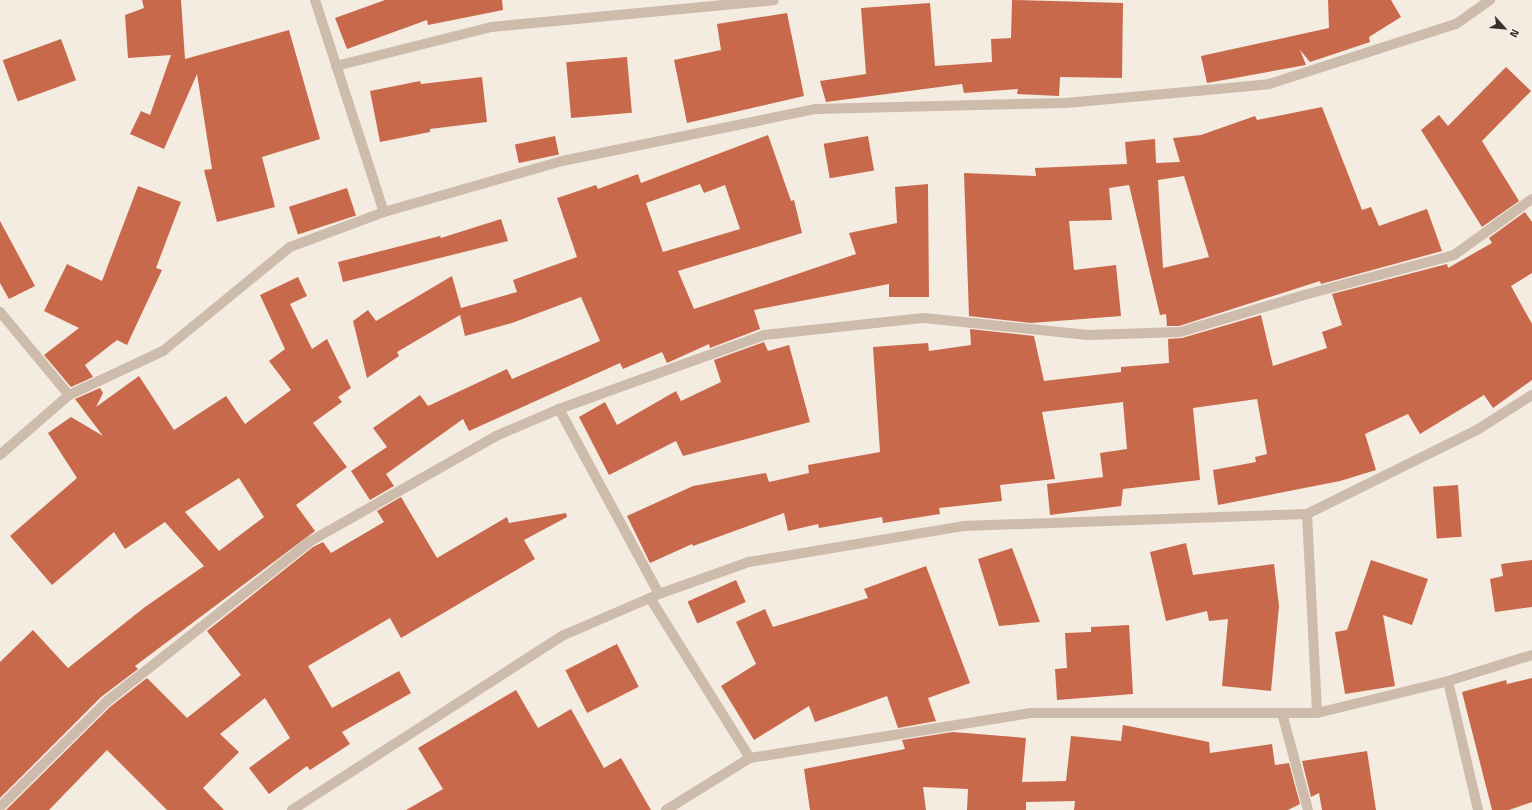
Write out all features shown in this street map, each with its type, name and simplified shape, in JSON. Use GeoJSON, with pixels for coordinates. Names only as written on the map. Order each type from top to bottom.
{"type":"FeatureCollection","features":[{"type":"Feature","properties":{"kind":"street"},"geometry":{"type":"LineString","coordinates":[[315,0],[384,212]]}},
{"type":"Feature","properties":{"kind":"street"},"geometry":{"type":"LineString","coordinates":[[336,66],[491,27],[774,0]]}},
{"type":"Feature","properties":{"kind":"street"},"geometry":{"type":"LineString","coordinates":[[0,455],[69,395],[163,352],[290,246],[384,212],[562,160],[816,109],[1066,103],[1269,84],[1456,24],[1490,0]]}},
{"type":"Feature","properties":{"kind":"street"},"geometry":{"type":"LineString","coordinates":[[0,807],[106,702],[309,542],[496,436],[559,409],[764,335],[924,318],[1088,335],[1180,332],[1304,295],[1454,255],[1532,199]]}},
{"type":"Feature","properties":{"kind":"street"},"geometry":{"type":"LineString","coordinates":[[0,312],[69,395]]}},
{"type":"Feature","properties":{"kind":"street"},"geometry":{"type":"LineString","coordinates":[[292,810],[564,635],[654,596],[749,562],[963,526],[1307,514],[1477,430],[1532,394]]}},
{"type":"Feature","properties":{"kind":"street"},"geometry":{"type":"LineString","coordinates":[[559,409],[654,596],[750,758]]}},
{"type":"Feature","properties":{"kind":"street"},"geometry":{"type":"LineString","coordinates":[[1307,514],[1318,713]]}},
{"type":"Feature","properties":{"kind":"street"},"geometry":{"type":"LineString","coordinates":[[666,810],[750,758],[1030,713],[1318,713],[1448,681],[1532,655]]}},
{"type":"Feature","properties":{"kind":"street"},"geometry":{"type":"LineString","coordinates":[[1448,681],[1478,810]]}},
{"type":"Feature","properties":{"kind":"street"},"geometry":{"type":"LineString","coordinates":[[1282,713],[1308,810]]}},
{"type":"Feature","properties":{"kind":"building"},"geometry":{"type":"Polygon","coordinates":[[[142,0],[181,0],[185,59],[289,30],[320,139],[262,157],[275,207],[217,222],[204,170],[212,169],[197,74],[164,149],[130,134],[141,111],[150,115],[171,55],[128,58],[125,15],[144,8],[142,0]]]}},
{"type":"Feature","properties":{"kind":"building"},"geometry":{"type":"Polygon","coordinates":[[[385,0],[502,0],[503,10],[428,25],[427,20],[347,49],[335,18],[385,0]]]}},
{"type":"Feature","properties":{"kind":"building"},"geometry":{"type":"Polygon","coordinates":[[[1012,0],[1123,3],[1122,78],[1060,77],[1059,96],[1017,94],[1018,89],[964,93],[962,84],[826,102],[820,81],[866,74],[861,8],[930,3],[935,66],[992,62],[991,39],[1011,38],[1012,0]]]}},
{"type":"Feature","properties":{"kind":"building"},"geometry":{"type":"Polygon","coordinates":[[[1328,0],[1391,0],[1401,17],[1369,37],[1370,42],[1310,62],[1300,50],[1306,65],[1207,83],[1201,56],[1329,28],[1328,0]]]}},
{"type":"Feature","properties":{"kind":"building"},"geometry":{"type":"Polygon","coordinates":[[[787,13],[804,96],[687,123],[674,60],[721,50],[717,24],[787,13]]]}},
{"type":"Feature","properties":{"kind":"building"},"geometry":{"type":"Polygon","coordinates":[[[61,39],[76,80],[18,102],[3,60],[61,39]]]}},
{"type":"Feature","properties":{"kind":"building"},"geometry":{"type":"Polygon","coordinates":[[[627,57],[632,113],[571,118],[566,62],[627,57]]]}},
{"type":"Feature","properties":{"kind":"building"},"geometry":{"type":"Polygon","coordinates":[[[1506,67],[1531,91],[1482,141],[1519,201],[1482,227],[1421,130],[1439,115],[1448,126],[1506,67]]]}},
{"type":"Feature","properties":{"kind":"building"},"geometry":{"type":"Polygon","coordinates":[[[482,77],[487,122],[430,129],[430,132],[380,142],[370,91],[420,81],[421,84],[482,77]]]}},
{"type":"Feature","properties":{"kind":"building"},"geometry":{"type":"Polygon","coordinates":[[[1322,107],[1362,210],[1371,207],[1379,226],[1427,209],[1442,251],[1321,284],[1320,281],[1179,326],[1167,326],[1166,314],[1160,315],[1129,185],[1109,188],[1112,220],[1069,221],[1074,270],[1116,265],[1121,316],[1031,323],[969,316],[964,173],[1036,176],[1035,168],[1127,164],[1125,142],[1155,139],[1156,163],[1180,162],[1173,138],[1201,135],[1255,116],[1257,120],[1322,107]],[[1184,176],[1158,180],[1163,268],[1209,257],[1184,176]]]}},
{"type":"Feature","properties":{"kind":"building"},"geometry":{"type":"Polygon","coordinates":[[[768,135],[791,201],[794,200],[802,233],[678,271],[694,309],[856,254],[849,233],[897,223],[895,187],[928,184],[929,297],[889,297],[889,284],[754,310],[760,329],[710,348],[709,344],[667,363],[662,352],[623,369],[620,363],[469,431],[463,419],[386,474],[394,486],[370,500],[351,471],[387,447],[373,428],[420,395],[428,406],[507,369],[512,379],[600,341],[581,297],[512,323],[465,336],[460,315],[397,352],[399,356],[367,378],[353,321],[368,310],[376,321],[452,276],[461,308],[517,292],[513,280],[577,257],[557,198],[596,185],[598,189],[638,174],[641,183],[768,135]],[[700,184],[646,203],[663,252],[740,229],[725,185],[704,193],[700,184]]]}},
{"type":"Feature","properties":{"kind":"building"},"geometry":{"type":"Polygon","coordinates":[[[555,136],[559,155],[519,163],[515,145],[555,136]]]}},
{"type":"Feature","properties":{"kind":"building"},"geometry":{"type":"Polygon","coordinates":[[[868,136],[874,170],[830,178],[824,144],[868,136]]]}},
{"type":"Feature","properties":{"kind":"building"},"geometry":{"type":"Polygon","coordinates":[[[138,186],[181,202],[156,268],[162,270],[127,345],[117,340],[85,365],[93,377],[71,387],[44,355],[79,328],[44,311],[67,264],[102,281],[138,186]]]}},
{"type":"Feature","properties":{"kind":"building"},"geometry":{"type":"Polygon","coordinates":[[[347,188],[356,216],[298,234],[289,207],[347,188]]]}},
{"type":"Feature","properties":{"kind":"building"},"geometry":{"type":"Polygon","coordinates":[[[1525,212],[1532,222],[1532,273],[1511,286],[1532,324],[1532,380],[1493,408],[1484,395],[1420,434],[1408,414],[1365,434],[1376,470],[1340,481],[1218,505],[1213,470],[1256,462],[1255,457],[1267,454],[1257,399],[1193,408],[1200,480],[1123,489],[1121,506],[1050,515],[1047,484],[1103,477],[1100,453],[1127,449],[1123,402],[1042,412],[1055,479],[1000,485],[1002,501],[939,508],[940,514],[883,523],[882,517],[819,528],[818,524],[788,531],[784,513],[693,546],[692,544],[650,563],[627,516],[693,486],[766,473],[769,482],[809,473],[808,465],[880,452],[873,347],[928,343],[929,351],[971,345],[970,329],[1034,336],[1044,381],[1121,372],[1121,367],[1169,363],[1168,339],[1182,338],[1261,315],[1273,366],[1327,348],[1322,332],[1342,325],[1332,294],[1447,264],[1448,268],[1492,243],[1489,238],[1525,212]]]}},
{"type":"Feature","properties":{"kind":"building"},"geometry":{"type":"Polygon","coordinates":[[[501,219],[508,241],[343,282],[338,262],[440,236],[441,238],[501,219]]]}},
{"type":"Feature","properties":{"kind":"building"},"geometry":{"type":"Polygon","coordinates":[[[0,221],[35,286],[9,299],[0,283],[0,221]]]}},
{"type":"Feature","properties":{"kind":"building"},"geometry":{"type":"Polygon","coordinates":[[[298,277],[307,296],[290,304],[312,349],[327,339],[351,388],[338,397],[342,402],[313,423],[347,467],[296,505],[315,531],[135,666],[138,669],[101,697],[0,798],[0,662],[33,630],[68,668],[145,607],[204,566],[165,522],[125,549],[114,532],[52,585],[10,536],[77,478],[48,433],[71,417],[103,436],[75,399],[100,388],[103,393],[96,407],[139,376],[174,430],[226,396],[245,424],[291,390],[269,361],[285,349],[260,295],[298,277]],[[239,478],[185,512],[219,551],[264,517],[239,478]]]}},
{"type":"Feature","properties":{"kind":"building"},"geometry":{"type":"Polygon","coordinates":[[[764,342],[768,351],[789,345],[810,422],[683,456],[676,441],[609,475],[579,417],[605,402],[617,425],[676,391],[681,401],[721,382],[714,360],[764,342]]]}},
{"type":"Feature","properties":{"kind":"building"},"geometry":{"type":"Polygon","coordinates":[[[1458,485],[1462,537],[1437,539],[1433,487],[1458,485]]]}},
{"type":"Feature","properties":{"kind":"building"},"geometry":{"type":"Polygon","coordinates":[[[401,497],[437,558],[507,517],[509,523],[566,513],[567,517],[524,540],[535,559],[401,638],[390,618],[308,666],[332,708],[399,671],[411,693],[342,732],[350,744],[310,770],[307,766],[269,794],[249,768],[290,738],[265,698],[220,734],[239,752],[203,788],[224,810],[167,810],[107,750],[49,810],[6,810],[110,707],[147,678],[187,718],[241,675],[207,631],[313,547],[323,542],[331,553],[384,522],[377,511],[401,497]]]}},
{"type":"Feature","properties":{"kind":"building"},"geometry":{"type":"Polygon","coordinates":[[[1186,543],[1193,575],[1274,564],[1279,606],[1271,691],[1222,686],[1228,619],[1209,621],[1207,611],[1166,621],[1150,552],[1186,543]]]}},
{"type":"Feature","properties":{"kind":"building"},"geometry":{"type":"Polygon","coordinates":[[[1012,548],[1040,622],[999,626],[978,559],[1012,548]]]}},
{"type":"Feature","properties":{"kind":"building"},"geometry":{"type":"Polygon","coordinates":[[[1371,560],[1428,579],[1412,625],[1383,615],[1395,686],[1345,694],[1335,632],[1347,630],[1371,560]]]}},
{"type":"Feature","properties":{"kind":"building"},"geometry":{"type":"Polygon","coordinates":[[[1532,560],[1532,607],[1495,612],[1490,579],[1503,576],[1501,564],[1532,560]]]}},
{"type":"Feature","properties":{"kind":"building"},"geometry":{"type":"Polygon","coordinates":[[[926,566],[970,683],[928,698],[936,721],[898,728],[887,696],[815,722],[809,706],[754,740],[721,686],[756,664],[736,622],[765,609],[773,627],[868,598],[864,589],[926,566]]]}},
{"type":"Feature","properties":{"kind":"building"},"geometry":{"type":"Polygon","coordinates":[[[736,580],[746,602],[697,623],[688,602],[736,580]]]}},
{"type":"Feature","properties":{"kind":"building"},"geometry":{"type":"Polygon","coordinates":[[[1129,625],[1133,694],[1057,700],[1055,669],[1067,668],[1065,633],[1091,632],[1091,627],[1129,625]]]}},
{"type":"Feature","properties":{"kind":"building"},"geometry":{"type":"Polygon","coordinates":[[[617,644],[639,687],[587,713],[565,670],[617,644]]]}},
{"type":"Feature","properties":{"kind":"building"},"geometry":{"type":"Polygon","coordinates":[[[1532,678],[1532,802],[1509,810],[1492,810],[1462,692],[1506,680],[1507,684],[1532,678]]]}},
{"type":"Feature","properties":{"kind":"building"},"geometry":{"type":"Polygon","coordinates":[[[516,690],[538,728],[571,709],[604,768],[621,758],[651,810],[406,810],[443,789],[418,748],[516,690]]]}},
{"type":"Feature","properties":{"kind":"building"},"geometry":{"type":"Polygon","coordinates":[[[1123,725],[1209,742],[1210,753],[1272,744],[1275,765],[1289,763],[1300,804],[1288,810],[1074,810],[1075,801],[1026,802],[1026,810],[967,810],[968,789],[923,787],[926,810],[810,810],[804,769],[905,749],[902,740],[953,732],[1026,738],[1022,782],[1066,781],[1071,736],[1121,741],[1123,725]]]}},
{"type":"Feature","properties":{"kind":"building"},"geometry":{"type":"Polygon","coordinates":[[[1367,751],[1376,810],[1322,810],[1319,793],[1311,797],[1302,761],[1367,751]]]}}]}
